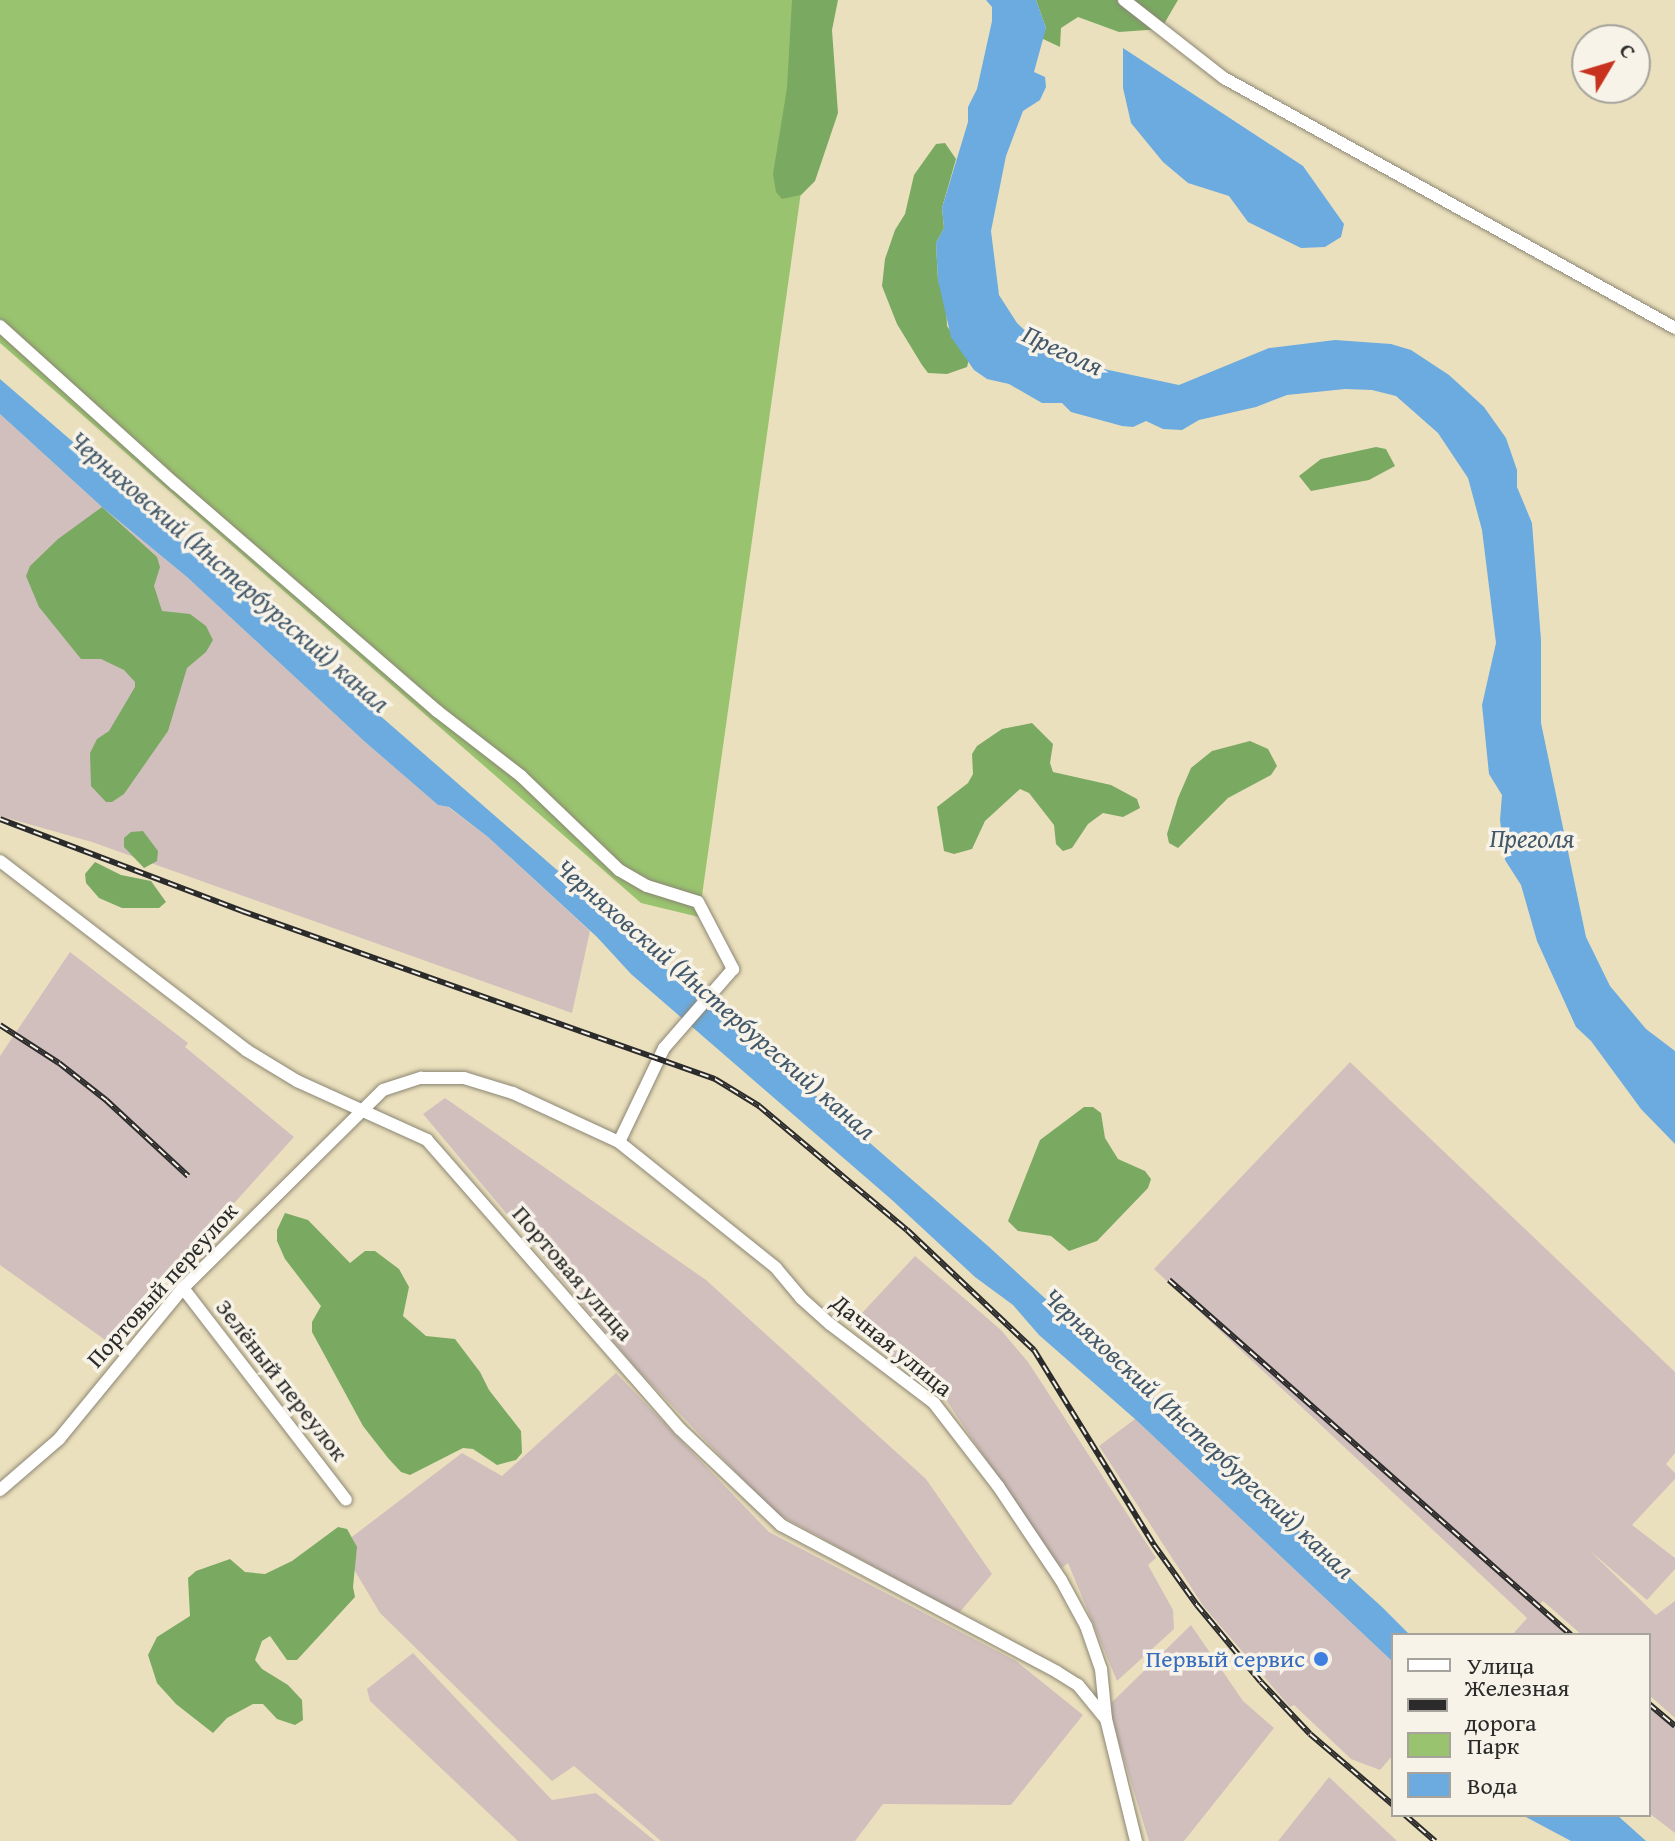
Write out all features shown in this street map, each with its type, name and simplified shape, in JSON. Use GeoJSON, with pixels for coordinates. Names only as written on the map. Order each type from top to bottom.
{"type":"FeatureCollection","features":[{"type":"Feature","properties":{"kind":"street"},"geometry":{"type":"LineString","coordinates":[[1124,0],[1224,78],[1675,328]]}},
{"type":"Feature","properties":{"kind":"street"},"geometry":{"type":"LineString","coordinates":[[0,326],[175,484],[437,711],[521,776],[619,870],[647,886],[698,902],[733,969],[676,1031],[658,1059],[619,1142]]}},
{"type":"Feature","properties":{"kind":"street","name":"Портовая улица"},"geometry":{"type":"LineString","coordinates":[[0,861],[246,1050],[297,1081],[358,1111],[405,1127],[435,1147],[680,1429],[781,1525],[1057,1672],[1078,1685],[1106,1719]]}},
{"type":"Feature","properties":{"kind":"street","name":"Портовый переулок"},"geometry":{"type":"LineString","coordinates":[[0,1490],[59,1439],[183,1288],[358,1111],[383,1090],[421,1078],[464,1078],[513,1093],[619,1142]]}},
{"type":"Feature","properties":{"kind":"street","name":"Дачная улица"},"geometry":{"type":"LineString","coordinates":[[619,1142],[776,1268],[801,1298],[830,1324],[934,1403],[998,1486],[1061,1580],[1086,1626],[1101,1669],[1106,1719],[1136,1841]]}},
{"type":"Feature","properties":{"kind":"street","name":"Зелёный переулок"},"geometry":{"type":"LineString","coordinates":[[183,1288],[346,1500]]}},
{"type":"Feature","properties":{"kind":"shaded area"},"geometry":{"type":"Polygon","coordinates":[[[0,414],[102,507],[187,577],[364,741],[438,805],[448,807],[488,837],[590,931],[572,1013],[92,842],[0,816],[0,414]]]}},
{"type":"Feature","properties":{"kind":"shaded area"},"geometry":{"type":"Polygon","coordinates":[[[70,952],[188,1043],[185,1047],[294,1137],[108,1342],[0,1265],[0,1056],[70,952]]]}},
{"type":"Feature","properties":{"kind":"shaded area"},"geometry":{"type":"Polygon","coordinates":[[[1350,1062],[1675,1372],[1675,1453],[1666,1464],[1675,1473],[1675,1479],[1632,1525],[1675,1558],[1675,1569],[1647,1600],[1589,1550],[1656,1615],[1675,1601],[1675,1718],[1651,1697],[1651,1633],[1580,1633],[1543,1601],[1539,1605],[1571,1633],[1514,1633],[1527,1618],[1154,1269],[1350,1062]]]}},
{"type":"Feature","properties":{"kind":"shaded area"},"geometry":{"type":"Polygon","coordinates":[[[445,1098],[706,1280],[926,1479],[992,1574],[959,1613],[774,1512],[635,1367],[423,1114],[445,1098]]]}},
{"type":"Feature","properties":{"kind":"shaded area"},"geometry":{"type":"Polygon","coordinates":[[[915,1256],[1001,1330],[1028,1362],[1156,1558],[1148,1565],[1173,1610],[1174,1629],[1117,1681],[1068,1563],[1062,1568],[1052,1557],[944,1397],[850,1326],[915,1256]]]}},
{"type":"Feature","properties":{"kind":"shaded area"},"geometry":{"type":"Polygon","coordinates":[[[616,1373],[769,1532],[1016,1661],[1083,1715],[1011,1805],[883,1804],[855,1841],[661,1841],[574,1766],[552,1781],[380,1613],[340,1546],[462,1453],[502,1476],[616,1373]]]}},
{"type":"Feature","properties":{"kind":"shaded area"},"geometry":{"type":"Polygon","coordinates":[[[1135,1419],[1391,1660],[1391,1757],[1380,1770],[1351,1759],[1294,1705],[1290,1707],[1204,1607],[1099,1446],[1135,1419]]]}},
{"type":"Feature","properties":{"kind":"shaded area"},"geometry":{"type":"Polygon","coordinates":[[[1191,1625],[1243,1701],[1274,1728],[1184,1841],[1149,1841],[1108,1706],[1191,1625]]]}},
{"type":"Feature","properties":{"kind":"shaded area"},"geometry":{"type":"Polygon","coordinates":[[[413,1653],[552,1800],[596,1793],[655,1841],[518,1841],[370,1701],[367,1689],[413,1653]]]}},
{"type":"Feature","properties":{"kind":"shaded area"},"geometry":{"type":"Polygon","coordinates":[[[1651,1705],[1675,1726],[1675,1833],[1651,1815],[1651,1705]]]}},
{"type":"Feature","properties":{"kind":"shaded area"},"geometry":{"type":"Polygon","coordinates":[[[1329,1777],[1397,1841],[1278,1841],[1329,1777]]]}},
{"type":"Feature","properties":{"kind":"green space"},"geometry":{"type":"Polygon","coordinates":[[[0,0],[828,0],[699,917],[641,903],[0,343],[0,0]]]}},
{"type":"Feature","properties":{"kind":"green space"},"geometry":{"type":"Polygon","coordinates":[[[792,0],[838,0],[832,30],[838,113],[815,181],[801,195],[782,199],[776,192],[773,174],[787,88],[792,0]]]}},
{"type":"Feature","properties":{"kind":"green space"},"geometry":{"type":"Polygon","coordinates":[[[1036,0],[1178,0],[1161,29],[1119,32],[1078,17],[1061,28],[1060,47],[1041,38],[1046,28],[1036,0]]]}},
{"type":"Feature","properties":{"kind":"green space"},"geometry":{"type":"Polygon","coordinates":[[[945,143],[956,159],[942,208],[944,228],[936,243],[938,280],[946,304],[947,326],[969,359],[967,367],[947,374],[928,373],[922,365],[897,324],[882,286],[885,259],[895,230],[905,214],[914,175],[936,144],[945,143]]]}},
{"type":"Feature","properties":{"kind":"green space"},"geometry":{"type":"Polygon","coordinates":[[[1376,447],[1386,449],[1395,466],[1369,480],[1311,491],[1299,476],[1321,459],[1376,447]]]}},
{"type":"Feature","properties":{"kind":"green space"},"geometry":{"type":"Polygon","coordinates":[[[102,507],[157,557],[160,567],[154,586],[162,611],[190,614],[206,626],[213,640],[206,652],[187,668],[168,731],[124,794],[112,802],[106,802],[91,786],[90,753],[97,739],[109,731],[135,682],[124,670],[101,659],[81,659],[39,607],[26,576],[30,566],[58,539],[102,507]]]}},
{"type":"Feature","properties":{"kind":"green space"},"geometry":{"type":"Polygon","coordinates":[[[1032,723],[1053,744],[1050,763],[1053,772],[1111,785],[1137,799],[1140,808],[1123,817],[1103,813],[1088,824],[1072,848],[1063,851],[1056,844],[1054,825],[1029,793],[1020,789],[985,821],[972,849],[954,854],[944,851],[937,807],[968,783],[973,774],[972,754],[977,746],[1002,729],[1032,723]]]}},
{"type":"Feature","properties":{"kind":"green space"},"geometry":{"type":"Polygon","coordinates":[[[1250,741],[1268,749],[1277,766],[1271,775],[1228,798],[1178,848],[1169,843],[1167,834],[1191,768],[1212,751],[1250,741]]]}},
{"type":"Feature","properties":{"kind":"green space"},"geometry":{"type":"Polygon","coordinates":[[[143,831],[158,851],[157,861],[144,868],[124,847],[124,838],[131,832],[143,831]]]}},
{"type":"Feature","properties":{"kind":"green space"},"geometry":{"type":"Polygon","coordinates":[[[95,862],[121,875],[151,881],[166,902],[159,908],[122,908],[99,898],[86,883],[85,874],[95,862]]]}},
{"type":"Feature","properties":{"kind":"green space"},"geometry":{"type":"Polygon","coordinates":[[[1084,1107],[1093,1107],[1101,1113],[1105,1138],[1118,1159],[1145,1171],[1151,1179],[1148,1188],[1097,1241],[1069,1251],[1051,1236],[1018,1231],[1008,1221],[1040,1140],[1084,1107]]]}},
{"type":"Feature","properties":{"kind":"green space"},"geometry":{"type":"Polygon","coordinates":[[[285,1213],[308,1220],[350,1263],[365,1251],[375,1251],[399,1269],[409,1287],[403,1316],[426,1336],[455,1339],[521,1431],[522,1453],[516,1460],[497,1465],[473,1449],[463,1448],[410,1475],[401,1472],[363,1426],[312,1332],[312,1322],[321,1306],[285,1259],[277,1241],[277,1230],[285,1213]]]}},
{"type":"Feature","properties":{"kind":"green space"},"geometry":{"type":"Polygon","coordinates":[[[338,1527],[347,1529],[357,1547],[355,1597],[297,1660],[287,1660],[270,1636],[262,1641],[255,1660],[302,1700],[303,1720],[295,1725],[277,1719],[263,1704],[253,1704],[227,1718],[213,1733],[176,1704],[157,1683],[148,1655],[157,1637],[190,1616],[188,1578],[196,1571],[230,1559],[245,1572],[265,1574],[292,1561],[338,1527]]]}},
{"type":"Feature","properties":{"kind":"water","name":"Преголя"},"geometry":{"type":"Polygon","coordinates":[[[986,0],[1036,0],[1046,28],[1034,72],[1045,77],[1046,87],[1040,100],[1023,111],[1006,156],[991,231],[999,295],[1017,323],[1036,341],[1085,365],[1179,385],[1269,348],[1335,340],[1391,344],[1411,350],[1449,375],[1484,407],[1506,438],[1517,470],[1517,487],[1532,523],[1541,640],[1541,723],[1586,937],[1610,986],[1646,1029],[1675,1051],[1675,1144],[1641,1109],[1591,1041],[1576,1027],[1537,941],[1521,885],[1505,860],[1500,820],[1502,795],[1489,774],[1482,705],[1496,643],[1482,530],[1468,478],[1438,433],[1396,396],[1372,390],[1345,389],[1287,395],[1256,407],[1199,420],[1182,430],[1163,429],[1146,421],[1133,427],[1122,426],[1071,412],[1062,403],[1042,403],[1009,384],[987,379],[974,370],[951,337],[938,280],[936,243],[944,228],[942,208],[968,122],[968,107],[977,89],[992,21],[992,7],[986,0]]]}},
{"type":"Feature","properties":{"kind":"water"},"geometry":{"type":"Polygon","coordinates":[[[1123,48],[1303,166],[1344,224],[1341,237],[1325,247],[1301,248],[1248,222],[1229,196],[1188,183],[1163,162],[1131,123],[1123,88],[1123,48]]]}},
{"type":"Feature","properties":{"kind":"water"},"geometry":{"type":"Polygon","coordinates":[[[0,379],[116,479],[143,509],[172,527],[205,562],[298,637],[322,665],[988,1246],[1408,1633],[1391,1633],[1391,1660],[1135,1419],[1039,1335],[1013,1305],[975,1277],[892,1200],[631,974],[597,937],[488,837],[449,807],[438,805],[364,741],[187,577],[102,507],[0,414],[0,379]]]}},
{"type":"Feature","properties":{"kind":"water"},"geometry":{"type":"Polygon","coordinates":[[[1526,1817],[1619,1817],[1646,1841],[1571,1841],[1526,1817]]]}},
{"type":"Feature","properties":{"kind":"railway"},"geometry":{"type":"LineString","coordinates":[[0,819],[242,911],[715,1079],[759,1106],[907,1230],[1034,1350],[1154,1545],[1197,1605],[1261,1682],[1310,1734],[1391,1803]]}},
{"type":"Feature","properties":{"kind":"railway"},"geometry":{"type":"LineString","coordinates":[[0,1025],[59,1063],[106,1100],[188,1176]]}},
{"type":"Feature","properties":{"kind":"railway"},"geometry":{"type":"LineString","coordinates":[[1169,1280],[1569,1633]]}},
{"type":"Feature","properties":{"kind":"railway"},"geometry":{"type":"LineString","coordinates":[[1651,1706],[1675,1726]]}},
{"type":"Feature","properties":{"kind":"railway"},"geometry":{"type":"LineString","coordinates":[[1407,1817],[1435,1841]]}},
{"type":"Feature","properties":{"kind":"place","name":"Первый сервис"},"geometry":{"type":"Point","coordinates":[1321,1659]}},
{"type":"Feature","properties":{"kind":"water label","name":"Черняховский (Инстербургский) канал"},"geometry":{"type":"Point","coordinates":[230,571]}},
{"type":"Feature","properties":{"kind":"water label","name":"Черняховский (Инстербургский) канал"},"geometry":{"type":"Point","coordinates":[716,999]}},
{"type":"Feature","properties":{"kind":"water label","name":"Черняховский (Инстербургский) канал"},"geometry":{"type":"Point","coordinates":[1199,1433]}}]}
